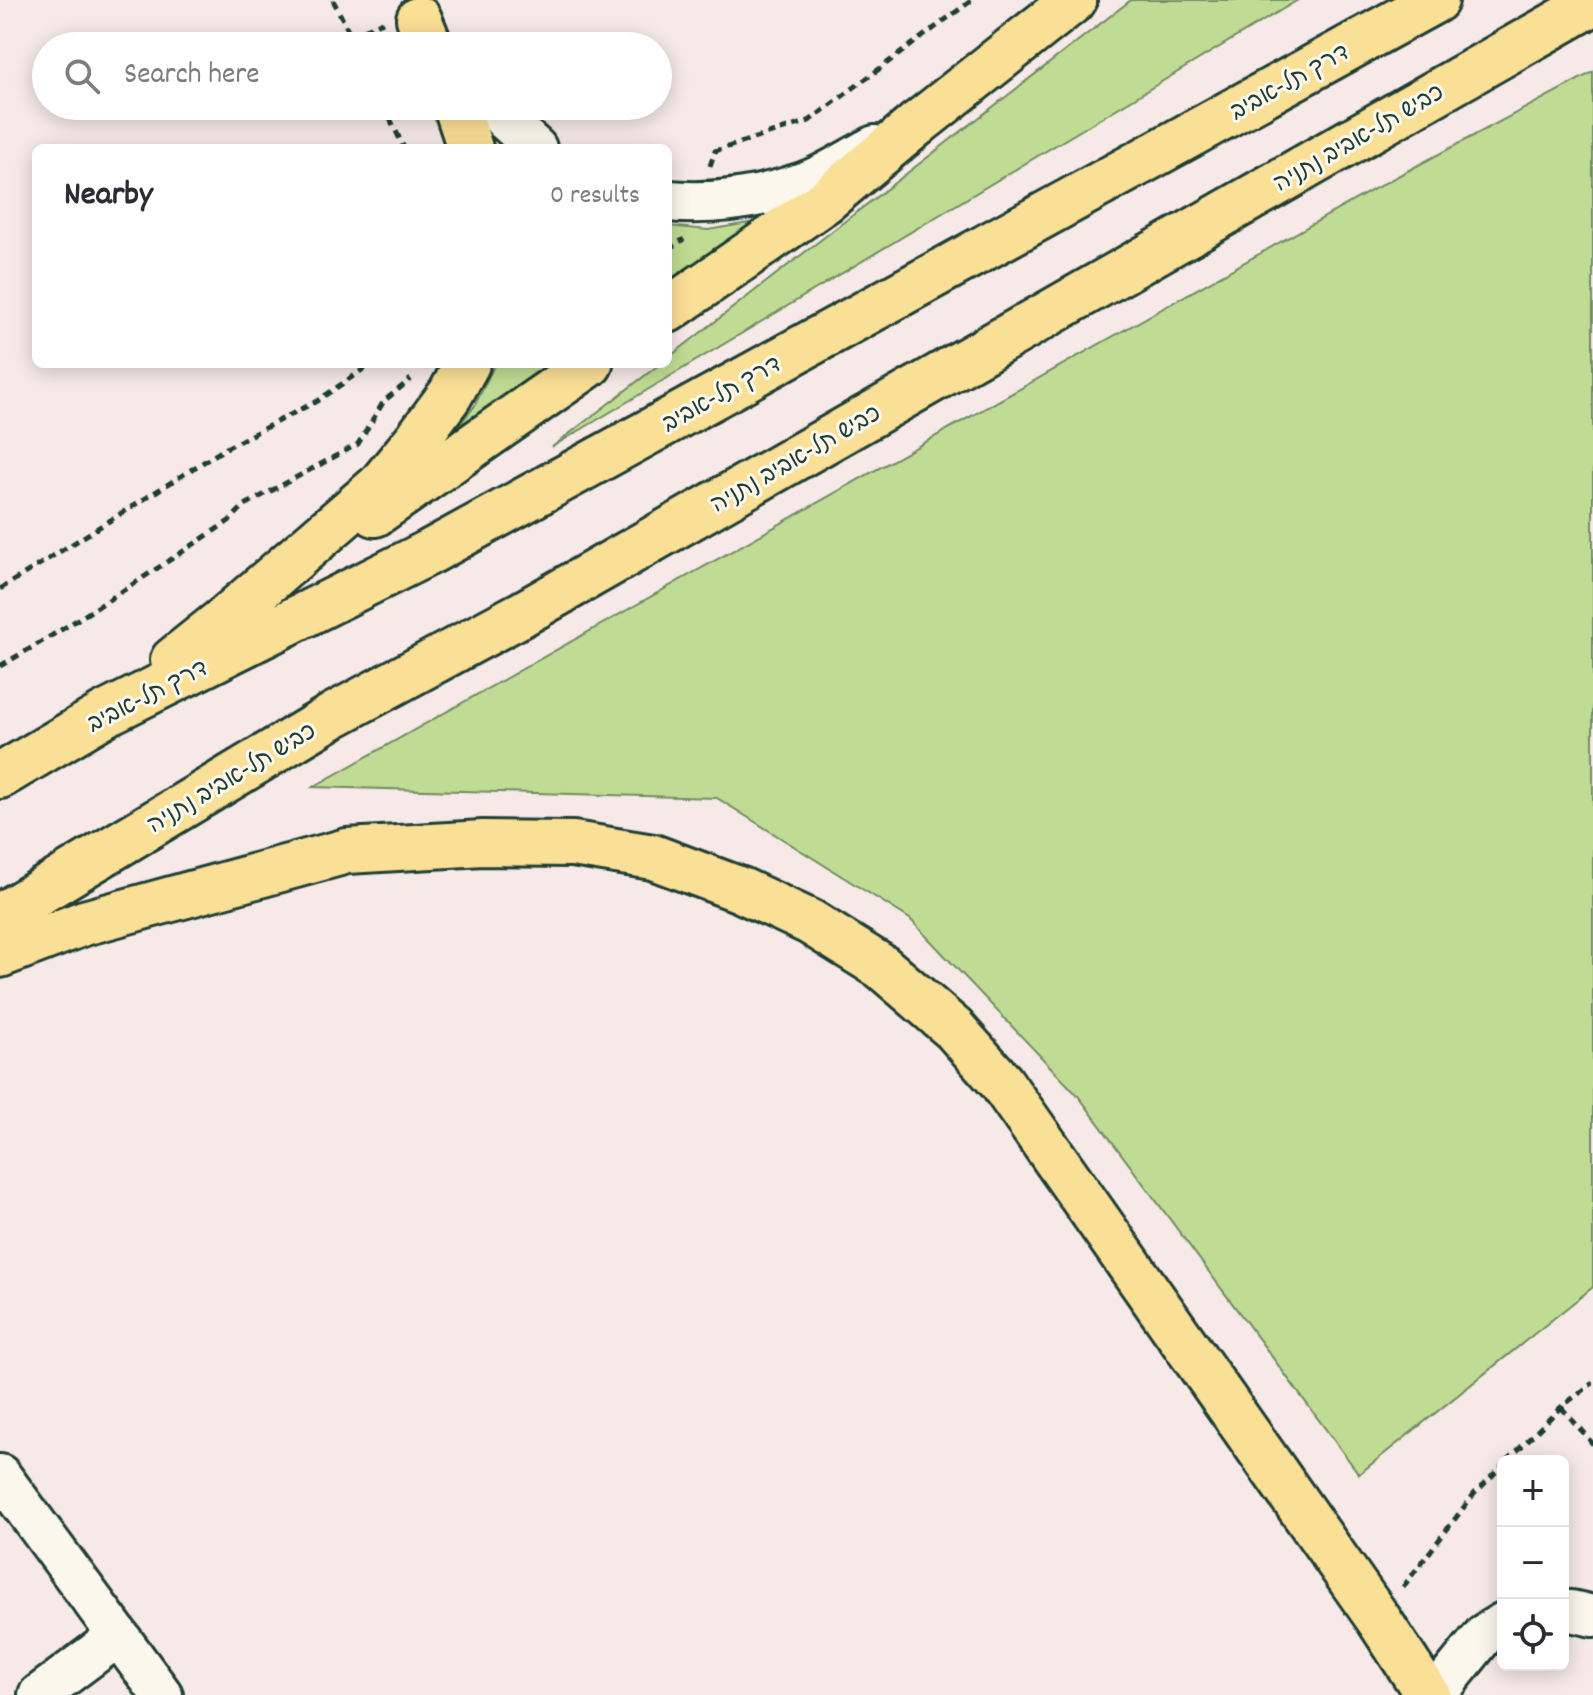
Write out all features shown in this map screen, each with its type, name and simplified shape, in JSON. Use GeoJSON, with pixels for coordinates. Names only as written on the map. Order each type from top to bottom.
{"type":"FeatureCollection","features":[{"type":"Feature","properties":{"kind":"main road"},"geometry":{"type":"LineString","coordinates":[[672,307],[825,201],[1074,0]]}},
{"type":"Feature","properties":{"kind":"main road","name":"דרך תל-אביב"},"geometry":{"type":"LineString","coordinates":[[0,776],[105,714],[430,552],[1436,0]]}},
{"type":"Feature","properties":{"kind":"main road","name":"כביש תל-אביב נתניה"},"geometry":{"type":"LineString","coordinates":[[0,916],[334,715],[536,606],[1593,3]]}},
{"type":"Feature","properties":{"kind":"main road"},"geometry":{"type":"LineString","coordinates":[[461,120],[469,144]]}},
{"type":"Feature","properties":{"kind":"main road"},"geometry":{"type":"LineString","coordinates":[[105,714],[228,616],[379,486],[442,405],[465,368]]}},
{"type":"Feature","properties":{"kind":"main road"},"geometry":{"type":"LineString","coordinates":[[228,616],[584,368]]}},
{"type":"Feature","properties":{"kind":"main road"},"geometry":{"type":"LineString","coordinates":[[0,955],[84,923],[347,851],[483,843],[573,844],[653,857],[741,890],[810,922],[882,967],[954,1029],[1001,1082],[1379,1620],[1428,1695]]}},
{"type":"Feature","properties":{"kind":"street"},"geometry":{"type":"LineString","coordinates":[[505,120],[532,144]]}},
{"type":"Feature","properties":{"kind":"street"},"geometry":{"type":"LineString","coordinates":[[683,202],[741,198],[805,183],[917,124]]}},
{"type":"Feature","properties":{"kind":"street"},"geometry":{"type":"LineString","coordinates":[[0,1475],[162,1695]]}},
{"type":"Feature","properties":{"kind":"street"},"geometry":{"type":"LineString","coordinates":[[1569,1611],[1593,1616]]}},
{"type":"Feature","properties":{"kind":"street"},"geometry":{"type":"LineString","coordinates":[[1441,1695],[1442,1687],[1485,1634],[1497,1627]]}},
{"type":"Feature","properties":{"kind":"street"},"geometry":{"type":"LineString","coordinates":[[39,1695],[118,1636]]}},
{"type":"Feature","properties":{"kind":"path"},"geometry":{"type":"LineString","coordinates":[[333,0],[349,32]]}},
{"type":"Feature","properties":{"kind":"path"},"geometry":{"type":"LineString","coordinates":[[672,247],[686,238],[683,202],[715,151],[809,121],[972,0]]}},
{"type":"Feature","properties":{"kind":"path"},"geometry":{"type":"LineString","coordinates":[[373,32],[418,26]]}},
{"type":"Feature","properties":{"kind":"path"},"geometry":{"type":"LineString","coordinates":[[391,120],[402,144]]}},
{"type":"Feature","properties":{"kind":"path"},"geometry":{"type":"LineString","coordinates":[[0,589],[226,448],[317,401],[365,368]]}},
{"type":"Feature","properties":{"kind":"path"},"geometry":{"type":"LineString","coordinates":[[0,666],[111,600],[229,521],[245,505],[358,444],[384,401],[415,376]]}},
{"type":"Feature","properties":{"kind":"path"},"geometry":{"type":"LineString","coordinates":[[1513,1455],[1561,1407],[1593,1383]]}},
{"type":"Feature","properties":{"kind":"path"},"geometry":{"type":"LineString","coordinates":[[1561,1407],[1593,1444]]}},
{"type":"Feature","properties":{"kind":"path"},"geometry":{"type":"LineString","coordinates":[[1379,1620],[1474,1494],[1497,1471]]}},
{"type":"Feature","properties":{"kind":"green space"},"geometry":{"type":"Polygon","coordinates":[[[1131,0],[1298,0],[552,447],[655,368],[672,368],[672,355],[1131,0]]]}},
{"type":"Feature","properties":{"kind":"green space"},"geometry":{"type":"Polygon","coordinates":[[[1593,72],[1593,1287],[1359,1474],[1079,1097],[910,919],[717,798],[313,787],[1394,178],[1593,72]]]}},
{"type":"Feature","properties":{"kind":"green space"},"geometry":{"type":"Polygon","coordinates":[[[760,221],[672,285],[672,226],[708,230],[760,221]]]}},
{"type":"Feature","properties":{"kind":"green space"},"geometry":{"type":"Polygon","coordinates":[[[493,368],[556,368],[431,459],[474,407],[493,368]]]}}]}
